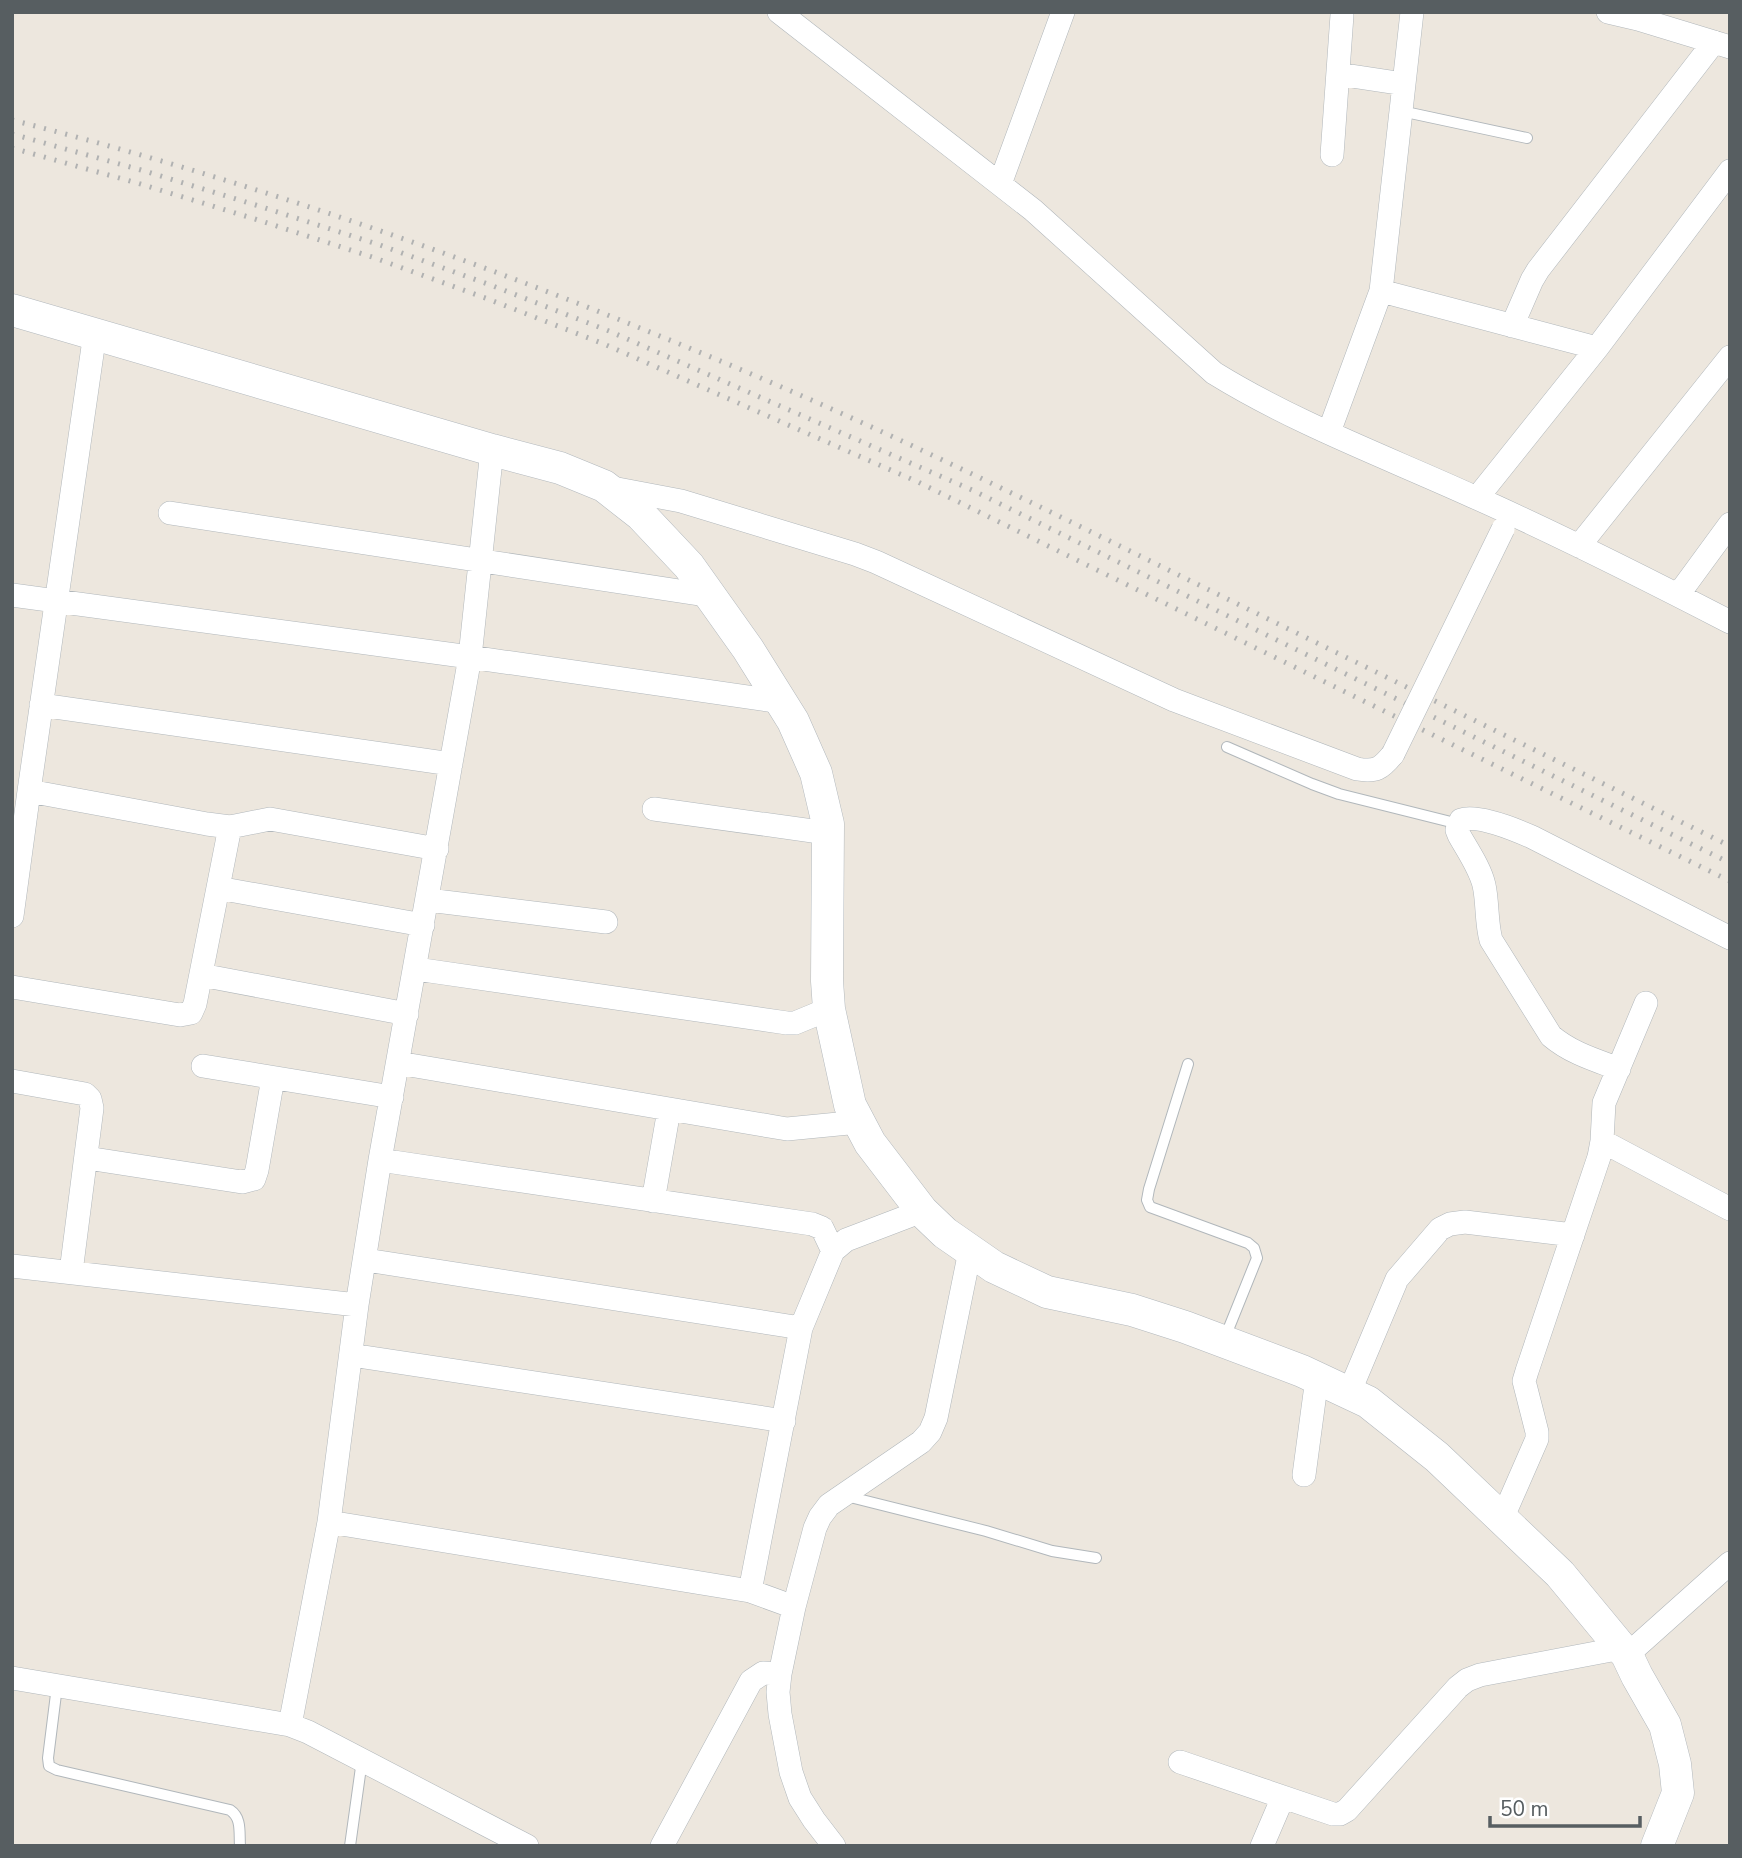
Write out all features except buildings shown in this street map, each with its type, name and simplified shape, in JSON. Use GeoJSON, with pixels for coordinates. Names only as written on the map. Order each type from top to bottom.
{"type":"FeatureCollection","features":[{"type":"Feature","properties":{"kind":"main road"},"geometry":{"type":"LineString","coordinates":[[12,310],[560,468],[604,486],[641,515],[689,565],[712,596],[782,702],[816,773],[828,824],[829,1009],[850,1105],[870,1143],[922,1211],[945,1233],[994,1267],[1047,1292],[1132,1310],[1185,1327],[1317,1378],[1368,1402],[1437,1457],[1560,1574],[1624,1651],[1665,1725],[1675,1764],[1678,1793],[1657,1846]]}},
{"type":"Feature","properties":{"kind":"street"},"geometry":{"type":"LineString","coordinates":[[1000,184],[1063,12]]}},
{"type":"Feature","properties":{"kind":"street"},"geometry":{"type":"LineString","coordinates":[[1329,432],[1381,291],[1412,12]]}},
{"type":"Feature","properties":{"kind":"street"},"geometry":{"type":"LineString","coordinates":[[1512,326],[1538,270],[1722,44],[1608,12]]}},
{"type":"Feature","properties":{"kind":"street"},"geometry":{"type":"LineString","coordinates":[[1332,155],[1342,15]]}},
{"type":"Feature","properties":{"kind":"street"},"geometry":{"type":"LineString","coordinates":[[795,17],[1033,210],[1214,373],[1329,432],[1477,498],[1506,521],[1579,546],[1730,622]]}},
{"type":"Feature","properties":{"kind":"street"},"geometry":{"type":"LineString","coordinates":[[1338,74],[1404,84]]}},
{"type":"Feature","properties":{"kind":"street"},"geometry":{"type":"LineString","coordinates":[[1477,498],[1597,348],[1730,171]]}},
{"type":"Feature","properties":{"kind":"street"},"geometry":{"type":"LineString","coordinates":[[1381,291],[1597,348]]}},
{"type":"Feature","properties":{"kind":"street"},"geometry":{"type":"LineString","coordinates":[[12,916],[95,333]]}},
{"type":"Feature","properties":{"kind":"street"},"geometry":{"type":"LineString","coordinates":[[1579,546],[1730,357]]}},
{"type":"Feature","properties":{"kind":"street"},"geometry":{"type":"LineString","coordinates":[[290,1725],[329,1522],[357,1305],[380,1160],[470,657],[492,450]]}},
{"type":"Feature","properties":{"kind":"street"},"geometry":{"type":"LineString","coordinates":[[604,486],[688,503],[876,562],[1174,700],[1357,769],[1372,771],[1384,765],[1393,754],[1506,521]]}},
{"type":"Feature","properties":{"kind":"street"},"geometry":{"type":"LineString","coordinates":[[170,513],[712,596]]}},
{"type":"Feature","properties":{"kind":"street"},"geometry":{"type":"LineString","coordinates":[[1678,595],[1730,524]]}},
{"type":"Feature","properties":{"kind":"street"},"geometry":{"type":"LineString","coordinates":[[12,595],[782,702]]}},
{"type":"Feature","properties":{"kind":"street"},"geometry":{"type":"LineString","coordinates":[[41,705],[451,764]]}},
{"type":"Feature","properties":{"kind":"street"},"geometry":{"type":"LineString","coordinates":[[29,791],[207,824],[230,827],[270,819],[437,849]]}},
{"type":"Feature","properties":{"kind":"street"},"geometry":{"type":"LineString","coordinates":[[654,809],[827,833]]}},
{"type":"Feature","properties":{"kind":"street"},"geometry":{"type":"LineString","coordinates":[[1619,1069],[1576,1053],[1552,1036],[1491,940],[1487,927],[1487,898],[1483,881],[1457,830],[1461,820],[1474,819],[1532,837],[1730,938]]}},
{"type":"Feature","properties":{"kind":"street"},"geometry":{"type":"LineString","coordinates":[[12,987],[180,1015],[191,1013],[230,827]]}},
{"type":"Feature","properties":{"kind":"street"},"geometry":{"type":"LineString","coordinates":[[218,888],[423,925]]}},
{"type":"Feature","properties":{"kind":"street"},"geometry":{"type":"LineString","coordinates":[[428,900],[606,922]]}},
{"type":"Feature","properties":{"kind":"street"},"geometry":{"type":"LineString","coordinates":[[416,969],[787,1023],[795,1023],[829,1009]]}},
{"type":"Feature","properties":{"kind":"street"},"geometry":{"type":"LineString","coordinates":[[201,975],[407,1014]]}},
{"type":"Feature","properties":{"kind":"street"},"geometry":{"type":"LineString","coordinates":[[1502,1519],[1537,1439],[1524,1381],[1600,1157],[1604,1103],[1646,1003]]}},
{"type":"Feature","properties":{"kind":"street"},"geometry":{"type":"LineString","coordinates":[[398,1063],[787,1129],[859,1122]]}},
{"type":"Feature","properties":{"kind":"street"},"geometry":{"type":"LineString","coordinates":[[203,1066],[392,1097]]}},
{"type":"Feature","properties":{"kind":"street"},"geometry":{"type":"LineString","coordinates":[[87,1158],[242,1182],[254,1178],[272,1078]]}},
{"type":"Feature","properties":{"kind":"street"},"geometry":{"type":"LineString","coordinates":[[12,1081],[85,1094],[90,1099],[92,1108],[87,1158],[71,1272]]}},
{"type":"Feature","properties":{"kind":"street"},"geometry":{"type":"LineString","coordinates":[[653,1200],[669,1110]]}},
{"type":"Feature","properties":{"kind":"street"},"geometry":{"type":"LineString","coordinates":[[1602,1142],[1730,1209]]}},
{"type":"Feature","properties":{"kind":"street"},"geometry":{"type":"LineString","coordinates":[[380,1160],[812,1224],[822,1228],[833,1251]]}},
{"type":"Feature","properties":{"kind":"street"},"geometry":{"type":"LineString","coordinates":[[750,1591],[801,1328],[833,1251],[846,1240],[922,1211]]}},
{"type":"Feature","properties":{"kind":"street"},"geometry":{"type":"LineString","coordinates":[[1349,1393],[1397,1279],[1440,1229],[1450,1224],[1465,1222],[1573,1235]]}},
{"type":"Feature","properties":{"kind":"street"},"geometry":{"type":"LineString","coordinates":[[834,1846],[800,1798],[791,1773],[780,1714],[780,1674],[794,1607],[815,1528],[829,1505],[921,1442],[930,1432],[936,1418],[970,1251]]}},
{"type":"Feature","properties":{"kind":"street"},"geometry":{"type":"LineString","coordinates":[[366,1260],[801,1328]]}},
{"type":"Feature","properties":{"kind":"street"},"geometry":{"type":"LineString","coordinates":[[12,1266],[357,1305]]}},
{"type":"Feature","properties":{"kind":"street"},"geometry":{"type":"LineString","coordinates":[[351,1355],[784,1421]]}},
{"type":"Feature","properties":{"kind":"street"},"geometry":{"type":"LineString","coordinates":[[1304,1475],[1317,1378]]}},
{"type":"Feature","properties":{"kind":"street"},"geometry":{"type":"LineString","coordinates":[[329,1522],[750,1591],[794,1607]]}},
{"type":"Feature","properties":{"kind":"street"},"geometry":{"type":"LineString","coordinates":[[1180,1762],[1333,1814],[1340,1814],[1348,1810],[1467,1680],[1480,1675],[1624,1651],[1730,1563]]}},
{"type":"Feature","properties":{"kind":"street"},"geometry":{"type":"LineString","coordinates":[[662,1846],[751,1681],[763,1673],[780,1674]]}},
{"type":"Feature","properties":{"kind":"street"},"geometry":{"type":"LineString","coordinates":[[12,1678],[290,1725],[527,1846]]}},
{"type":"Feature","properties":{"kind":"street"},"geometry":{"type":"LineString","coordinates":[[1262,1846],[1283,1797]]}},
{"type":"Feature","properties":{"kind":"lane"},"geometry":{"type":"LineString","coordinates":[[1401,110],[1527,138]]}},
{"type":"Feature","properties":{"kind":"lane"},"geometry":{"type":"LineString","coordinates":[[1227,747],[1339,794],[1459,824]]}},
{"type":"Feature","properties":{"kind":"lane"},"geometry":{"type":"LineString","coordinates":[[1188,1064],[1147,1200],[1150,1207],[1248,1243],[1254,1248],[1257,1258],[1223,1341]]}},
{"type":"Feature","properties":{"kind":"lane"},"geometry":{"type":"LineString","coordinates":[[843,1496],[986,1531],[1052,1551],[1097,1558]]}},
{"type":"Feature","properties":{"kind":"lane"},"geometry":{"type":"LineString","coordinates":[[57,1686],[48,1758],[50,1766],[57,1770],[230,1810],[237,1814],[239,1821],[240,1846]]}},
{"type":"Feature","properties":{"kind":"lane"},"geometry":{"type":"LineString","coordinates":[[350,1846],[362,1760]]}},
{"type":"Feature","properties":{"kind":"railway"},"geometry":{"type":"LineString","coordinates":[[12,120],[213,176],[313,208],[510,277],[704,354],[850,417],[1001,488],[1730,846]]}},
{"type":"Feature","properties":{"kind":"railway"},"geometry":{"type":"LineString","coordinates":[[12,134],[141,170],[377,244],[609,331],[972,490],[1730,863]]}},
{"type":"Feature","properties":{"kind":"railway"},"geometry":{"type":"LineString","coordinates":[[12,148],[137,183],[372,257],[604,344],[918,482],[1730,881]]}}]}
